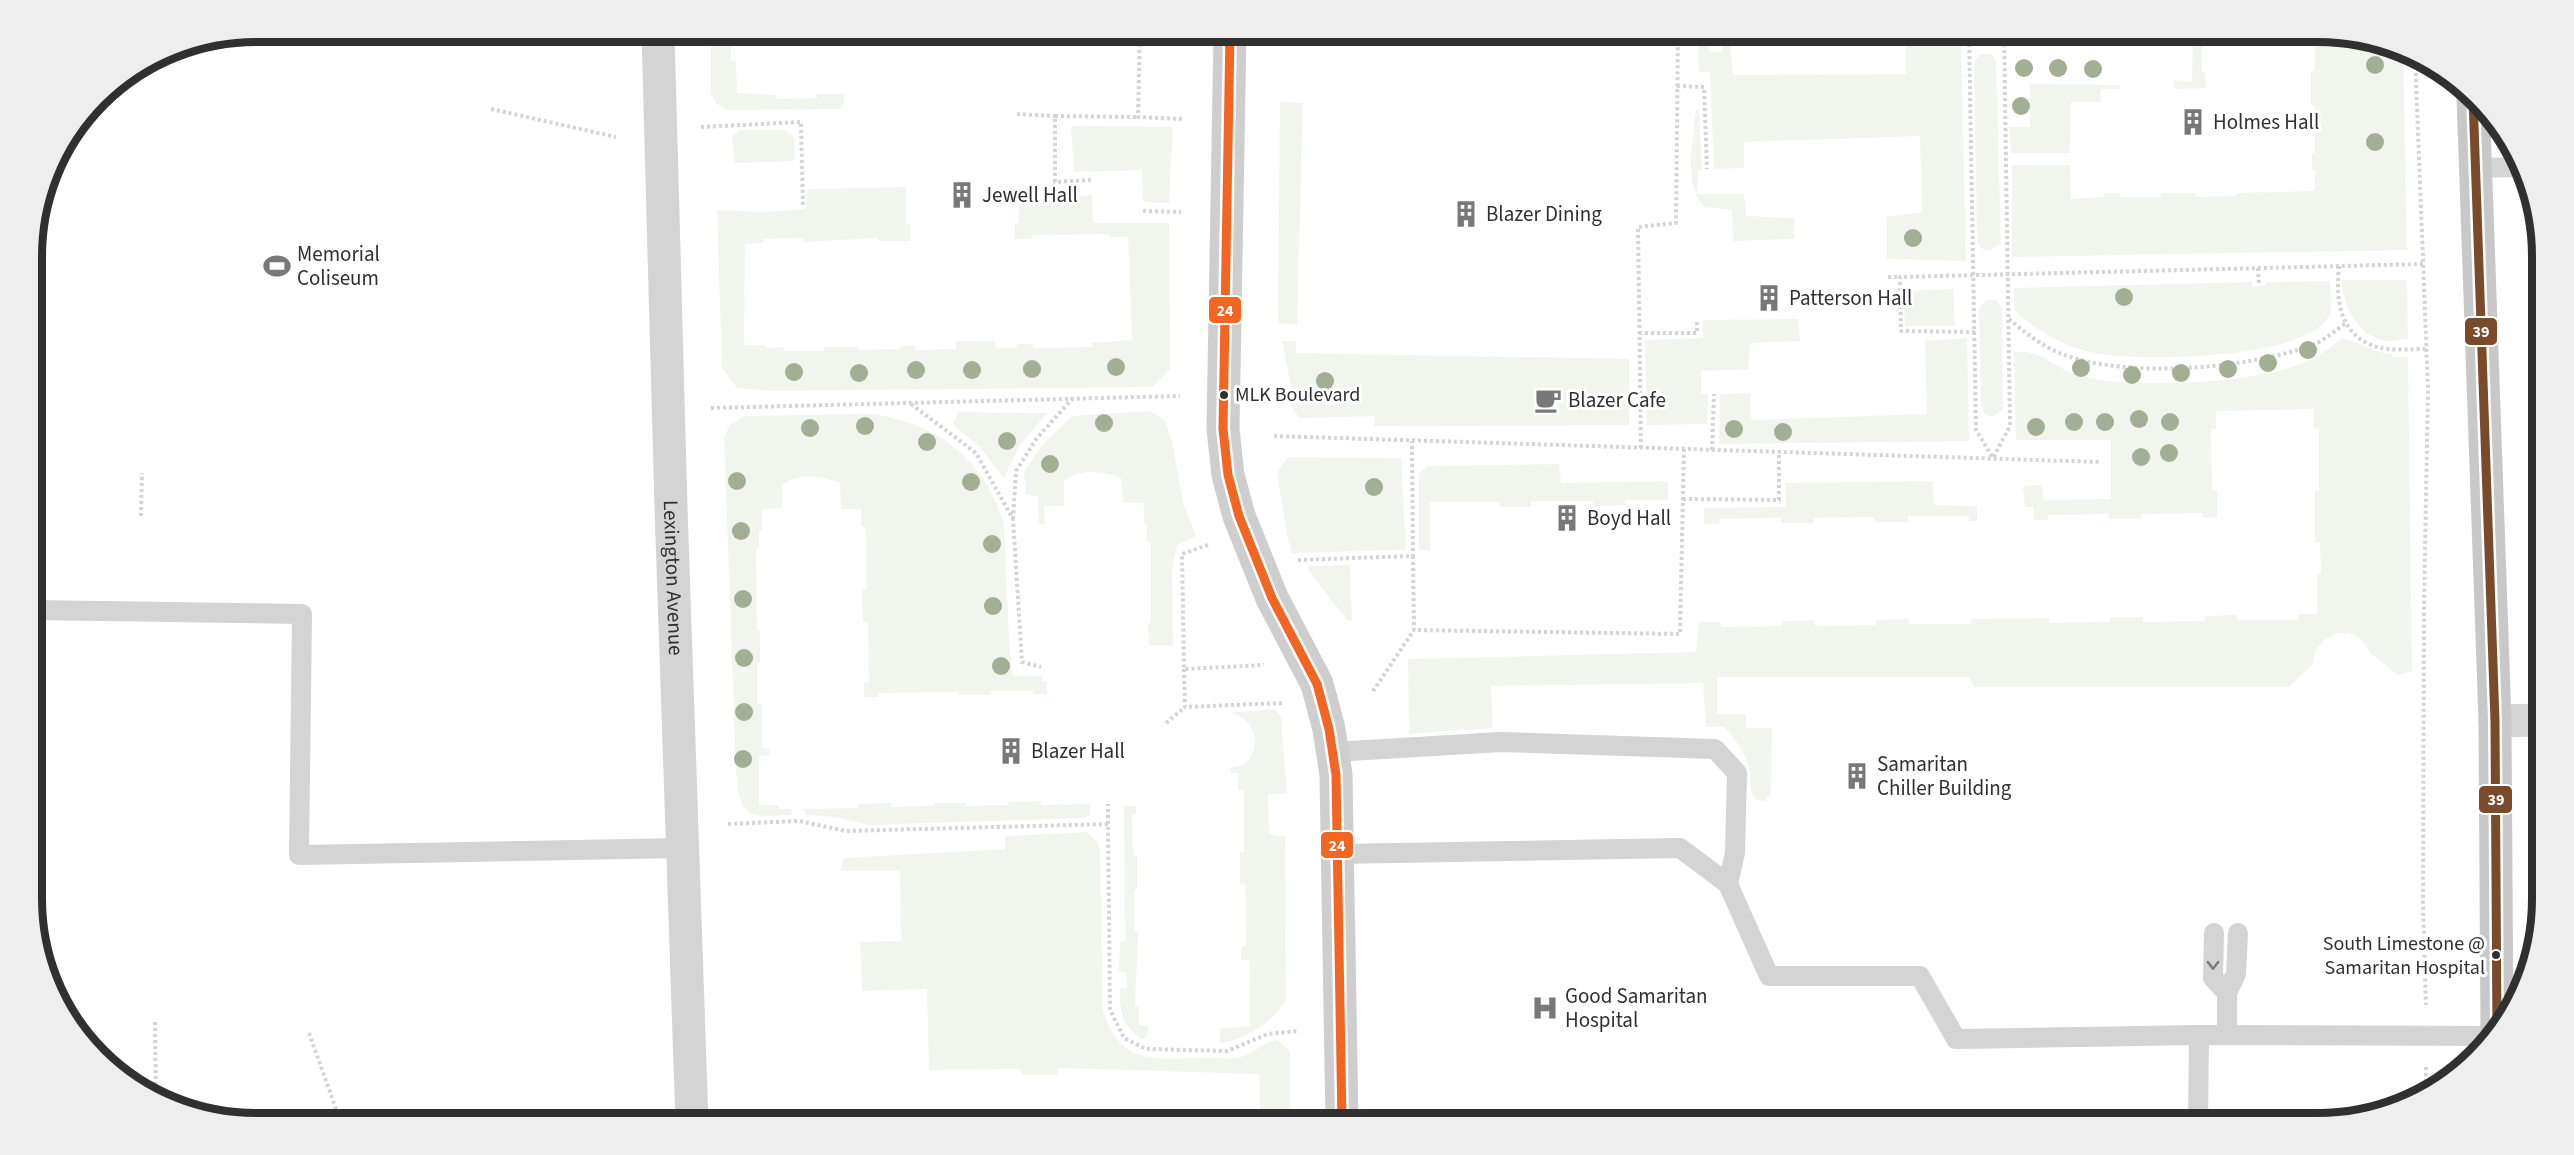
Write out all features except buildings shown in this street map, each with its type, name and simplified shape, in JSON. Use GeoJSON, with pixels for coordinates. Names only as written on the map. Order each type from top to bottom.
{"type":"FeatureCollection","features":[{"type":"Feature","properties":{"kind":"main road"},"geometry":{"type":"LineString","coordinates":[[2473,109],[2495,721],[2496,1018]]}},
{"type":"Feature","properties":{"kind":"street","name":"Lexington Avenue"},"geometry":{"type":"LineString","coordinates":[[658,42],[692,1113]]}},
{"type":"Feature","properties":{"kind":"street"},"geometry":{"type":"LineString","coordinates":[[1230,42],[1223,429],[1228,475],[1239,516],[1272,598],[1317,684],[1333,752],[1336,774],[1342,1113]]}},
{"type":"Feature","properties":{"kind":"street"},"geometry":{"type":"LineString","coordinates":[[2495,721],[2532,720]]}},
{"type":"Feature","properties":{"kind":"lane"},"geometry":{"type":"LineString","coordinates":[[2475,168],[2513,167]]}},
{"type":"Feature","properties":{"kind":"lane"},"geometry":{"type":"LineString","coordinates":[[42,609],[302,614],[299,855],[682,848]]}},
{"type":"Feature","properties":{"kind":"lane"},"geometry":{"type":"LineString","coordinates":[[1333,752],[1501,742],[1715,749],[1737,773],[1735,853],[1728,884]]}},
{"type":"Feature","properties":{"kind":"lane"},"geometry":{"type":"LineString","coordinates":[[1337,854],[1680,848],[1728,884],[1769,976],[1920,976],[1956,1039],[2199,1035],[2483,1035]]}},
{"type":"Feature","properties":{"kind":"lane"},"geometry":{"type":"LineString","coordinates":[[2214,933],[2213,978],[2227,993]]}},
{"type":"Feature","properties":{"kind":"lane"},"geometry":{"type":"LineString","coordinates":[[2227,1035],[2227,993],[2236,974],[2238,933]]}},
{"type":"Feature","properties":{"kind":"lane"},"geometry":{"type":"LineString","coordinates":[[2198,1113],[2199,1035]]}},
{"type":"Feature","properties":{"kind":"path"},"geometry":{"type":"LineString","coordinates":[[1138,117],[1140,42]]}},
{"type":"Feature","properties":{"kind":"path"},"geometry":{"type":"LineString","coordinates":[[1641,447],[1638,227],[1676,223],[1677,42]]}},
{"type":"Feature","properties":{"kind":"path"},"geometry":{"type":"LineString","coordinates":[[1969,42],[1976,430],[1993,458]]}},
{"type":"Feature","properties":{"kind":"path"},"geometry":{"type":"LineString","coordinates":[[1993,458],[2010,426],[2004,42]]}},
{"type":"Feature","properties":{"kind":"path"},"geometry":{"type":"LineString","coordinates":[[2415,65],[2428,389],[2424,608],[2423,905],[2426,1083]]}},
{"type":"Feature","properties":{"kind":"path"},"geometry":{"type":"LineString","coordinates":[[1677,86],[1704,87],[1707,169]]}},
{"type":"Feature","properties":{"kind":"path"},"geometry":{"type":"LineString","coordinates":[[491,109],[616,137]]}},
{"type":"Feature","properties":{"kind":"path"},"geometry":{"type":"LineString","coordinates":[[1017,114],[1182,119]]}},
{"type":"Feature","properties":{"kind":"path"},"geometry":{"type":"LineString","coordinates":[[1055,116],[1055,182],[1091,180]]}},
{"type":"Feature","properties":{"kind":"path"},"geometry":{"type":"LineString","coordinates":[[701,127],[801,122],[802,207]]}},
{"type":"Feature","properties":{"kind":"path"},"geometry":{"type":"LineString","coordinates":[[1143,211],[1181,212]]}},
{"type":"Feature","properties":{"kind":"path"},"geometry":{"type":"LineString","coordinates":[[1888,277],[2423,264]]}},
{"type":"Feature","properties":{"kind":"path"},"geometry":{"type":"LineString","coordinates":[[2339,266],[2337,285],[2340,312],[2352,332],[2370,345],[2426,349]]}},
{"type":"Feature","properties":{"kind":"path"},"geometry":{"type":"LineString","coordinates":[[2258,268],[2259,286]]}},
{"type":"Feature","properties":{"kind":"path"},"geometry":{"type":"LineString","coordinates":[[1900,277],[1901,331],[1975,332]]}},
{"type":"Feature","properties":{"kind":"path"},"geometry":{"type":"LineString","coordinates":[[2008,319],[2024,332],[2061,354],[2105,366],[2166,368],[2276,357],[2315,344],[2346,323]]}},
{"type":"Feature","properties":{"kind":"path"},"geometry":{"type":"LineString","coordinates":[[1639,333],[1697,333],[1697,320]]}},
{"type":"Feature","properties":{"kind":"path"},"geometry":{"type":"LineString","coordinates":[[1712,450],[1713,394]]}},
{"type":"Feature","properties":{"kind":"path"},"geometry":{"type":"LineString","coordinates":[[711,408],[1180,396]]}},
{"type":"Feature","properties":{"kind":"path"},"geometry":{"type":"LineString","coordinates":[[1041,667],[1022,662],[1013,519],[1016,471],[1037,438],[1072,399]]}},
{"type":"Feature","properties":{"kind":"path"},"geometry":{"type":"LineString","coordinates":[[910,404],[976,453],[1013,519]]}},
{"type":"Feature","properties":{"kind":"path"},"geometry":{"type":"LineString","coordinates":[[1274,436],[2100,462]]}},
{"type":"Feature","properties":{"kind":"path"},"geometry":{"type":"LineString","coordinates":[[1373,691],[1414,630],[1412,441]]}},
{"type":"Feature","properties":{"kind":"path"},"geometry":{"type":"LineString","coordinates":[[1414,630],[1680,634],[1684,449]]}},
{"type":"Feature","properties":{"kind":"path"},"geometry":{"type":"LineString","coordinates":[[1683,499],[1779,500],[1779,452]]}},
{"type":"Feature","properties":{"kind":"path"},"geometry":{"type":"LineString","coordinates":[[141,516],[142,473]]}},
{"type":"Feature","properties":{"kind":"path"},"geometry":{"type":"LineString","coordinates":[[1185,707],[1182,554],[1208,545]]}},
{"type":"Feature","properties":{"kind":"path"},"geometry":{"type":"LineString","coordinates":[[1296,560],[1413,556]]}},
{"type":"Feature","properties":{"kind":"path"},"geometry":{"type":"LineString","coordinates":[[1184,669],[1274,665]]}},
{"type":"Feature","properties":{"kind":"path"},"geometry":{"type":"LineString","coordinates":[[1166,723],[1185,707],[1292,702]]}},
{"type":"Feature","properties":{"kind":"path"},"geometry":{"type":"LineString","coordinates":[[1108,804],[1110,1010],[1124,1038],[1146,1049],[1227,1051],[1268,1034],[1298,1031]]}},
{"type":"Feature","properties":{"kind":"path"},"geometry":{"type":"LineString","coordinates":[[728,824],[799,821],[846,831],[1108,824]]}},
{"type":"Feature","properties":{"kind":"path"},"geometry":{"type":"LineString","coordinates":[[155,1022],[156,1088]]}},
{"type":"Feature","properties":{"kind":"path"},"geometry":{"type":"LineString","coordinates":[[309,1033],[337,1113]]}},
{"type":"Feature","properties":{"kind":"shaded area"},"geometry":{"type":"Polygon","coordinates":[[[711,42],[731,42],[731,60],[736,61],[737,93],[776,95],[777,99],[817,98],[817,94],[844,94],[844,105],[840,109],[727,110],[717,104],[711,94],[711,42]]]}},
{"type":"Feature","properties":{"kind":"shaded area"},"geometry":{"type":"Polygon","coordinates":[[[1698,42],[1709,42],[1709,52],[1722,52],[1722,42],[1730,42],[1733,75],[1906,74],[1906,43],[1961,42],[1966,261],[1887,259],[1887,217],[1922,212],[1920,136],[1744,142],[1744,168],[1714,169],[1710,72],[1699,72],[1698,42]]]}},
{"type":"Feature","properties":{"kind":"shaded area"},"geometry":{"type":"Polygon","coordinates":[[[2193,42],[2202,42],[2202,72],[2205,72],[2206,88],[2174,89],[2173,80],[2192,82],[2193,42]]]}},
{"type":"Feature","properties":{"kind":"shaded area"},"geometry":{"type":"Polygon","coordinates":[[[2314,42],[2360,46],[2403,59],[2407,250],[2012,257],[2012,165],[2070,165],[2071,199],[2104,197],[2104,193],[2120,193],[2121,197],[2161,197],[2161,193],[2196,193],[2197,197],[2235,196],[2236,193],[2315,191],[2312,153],[2315,153],[2315,106],[2311,106],[2311,71],[2315,71],[2314,42]]]}},
{"type":"Feature","properties":{"kind":"shaded area"},"geometry":{"type":"Polygon","coordinates":[[[1980,54],[1992,54],[1996,62],[2001,243],[1990,251],[1982,249],[1977,242],[1974,62],[1980,54]]]}},
{"type":"Feature","properties":{"kind":"shaded area"},"geometry":{"type":"Polygon","coordinates":[[[2030,84],[2120,85],[2119,89],[2101,89],[2101,102],[2071,102],[2070,153],[2011,153],[2009,127],[2030,127],[2030,84]]]}},
{"type":"Feature","properties":{"kind":"shaded area"},"geometry":{"type":"Polygon","coordinates":[[[1280,102],[1303,103],[1297,325],[1278,323],[1280,102]]]}},
{"type":"Feature","properties":{"kind":"shaded area"},"geometry":{"type":"Polygon","coordinates":[[[1696,109],[1699,110],[1702,169],[1698,170],[1697,194],[1744,194],[1746,216],[1794,218],[1795,239],[1733,241],[1732,210],[1704,207],[1697,197],[1691,174],[1696,109]]]}},
{"type":"Feature","properties":{"kind":"shaded area"},"geometry":{"type":"Polygon","coordinates":[[[1071,126],[1173,127],[1169,203],[1143,202],[1142,170],[1074,172],[1071,126]]]}},
{"type":"Feature","properties":{"kind":"shaded area"},"geometry":{"type":"Polygon","coordinates":[[[739,130],[785,130],[794,137],[794,161],[734,163],[732,136],[739,130]]]}},
{"type":"Feature","properties":{"kind":"shaded area"},"geometry":{"type":"Polygon","coordinates":[[[906,187],[906,224],[910,225],[910,241],[878,241],[878,238],[803,242],[803,238],[763,239],[763,243],[745,244],[744,345],[765,345],[766,348],[784,347],[784,351],[824,351],[824,347],[859,347],[859,350],[899,349],[900,346],[915,345],[916,350],[956,349],[956,341],[995,341],[996,348],[1017,348],[1017,344],[1033,344],[1033,348],[1092,347],[1092,343],[1132,340],[1128,237],[1109,237],[1109,234],[1032,235],[1031,239],[1015,239],[1015,223],[1019,223],[1018,203],[1077,202],[1078,196],[1092,195],[1093,223],[1169,223],[1170,369],[1152,387],[769,391],[737,388],[722,368],[717,210],[763,212],[806,209],[807,189],[906,187]]]}},
{"type":"Feature","properties":{"kind":"shaded area"},"geometry":{"type":"Polygon","coordinates":[[[2341,280],[2407,280],[2408,339],[2390,341],[2377,339],[2361,328],[2349,310],[2341,280]]]}},
{"type":"Feature","properties":{"kind":"shaded area"},"geometry":{"type":"Polygon","coordinates":[[[2330,281],[2331,310],[2317,329],[2293,340],[2260,349],[2222,354],[2146,357],[2094,353],[2072,347],[2051,337],[2014,310],[2014,288],[2252,282],[2252,287],[2265,285],[2267,282],[2330,281]]]}},
{"type":"Feature","properties":{"kind":"shaded area"},"geometry":{"type":"Polygon","coordinates":[[[1953,289],[1955,326],[1905,326],[1903,291],[1953,289]]]}},
{"type":"Feature","properties":{"kind":"shaded area"},"geometry":{"type":"Polygon","coordinates":[[[1987,300],[1996,300],[2002,307],[2003,410],[1991,417],[1984,414],[1981,405],[1979,308],[1987,300]]]}},
{"type":"Feature","properties":{"kind":"shaded area"},"geometry":{"type":"Polygon","coordinates":[[[1798,319],[1800,341],[1750,343],[1748,369],[1701,371],[1701,394],[1708,394],[1707,424],[1647,425],[1645,340],[1703,338],[1703,320],[1798,319]]]}},
{"type":"Feature","properties":{"kind":"shaded area"},"geometry":{"type":"Polygon","coordinates":[[[1967,338],[1969,441],[1719,444],[1720,394],[1750,393],[1751,420],[1927,414],[1925,341],[1967,338]]]}},
{"type":"Feature","properties":{"kind":"shaded area"},"geometry":{"type":"Polygon","coordinates":[[[2342,338],[2379,352],[2392,354],[2392,357],[2408,357],[2412,671],[2398,675],[2370,653],[2362,640],[2349,633],[2337,633],[2324,640],[2315,651],[2312,665],[2289,687],[1974,687],[1970,677],[1717,677],[1717,714],[1746,714],[1746,728],[1772,728],[1771,793],[1765,801],[1756,800],[1751,788],[1747,762],[1732,736],[1724,727],[1706,727],[1703,683],[1491,686],[1493,728],[1409,734],[1408,659],[1696,652],[1699,622],[1721,622],[1721,627],[1782,626],[1782,621],[1815,620],[1815,626],[1876,625],[1876,620],[1909,619],[1909,624],[1971,624],[1971,619],[2049,618],[2049,623],[2110,622],[2110,617],[2143,617],[2143,622],[2205,621],[2205,616],[2237,615],[2237,620],[2298,620],[2298,614],[2317,614],[2317,574],[2321,573],[2320,543],[2315,543],[2315,490],[2319,490],[2319,429],[2314,428],[2313,409],[2216,411],[2216,429],[2211,429],[2212,490],[2217,491],[2217,517],[2203,518],[2202,513],[2141,514],[2141,519],[2109,519],[2108,514],[2048,515],[2048,520],[2034,520],[2033,507],[2025,507],[2023,486],[2042,485],[2044,500],[2111,499],[2111,440],[2016,440],[2014,352],[2041,356],[2072,373],[2103,380],[2130,383],[2193,382],[2225,380],[2282,370],[2314,358],[2342,338]]]}},
{"type":"Feature","properties":{"kind":"shaded area"},"geometry":{"type":"Polygon","coordinates":[[[1282,341],[1296,341],[1296,353],[1629,359],[1629,425],[1374,426],[1375,416],[1299,418],[1290,403],[1291,386],[1282,341]]]}},
{"type":"Feature","properties":{"kind":"shaded area"},"geometry":{"type":"Polygon","coordinates":[[[1150,411],[1165,421],[1172,441],[1183,503],[1196,536],[1177,545],[1172,568],[1173,646],[1149,645],[1151,543],[1147,542],[1144,503],[1123,503],[1122,479],[1093,472],[1078,474],[1064,481],[1064,506],[1044,506],[1045,524],[1039,524],[1038,496],[1026,495],[1024,472],[1042,445],[1072,416],[1150,411]]]}},
{"type":"Feature","properties":{"kind":"shaded area"},"geometry":{"type":"Polygon","coordinates":[[[958,412],[1047,413],[1020,445],[1004,478],[980,447],[953,425],[958,412]]]}},
{"type":"Feature","properties":{"kind":"shaded area"},"geometry":{"type":"Polygon","coordinates":[[[872,414],[918,426],[938,436],[956,448],[984,481],[1004,524],[1009,643],[1013,676],[1042,676],[1042,681],[1047,681],[1047,694],[1033,694],[1033,691],[991,691],[990,695],[958,695],[958,692],[878,693],[878,697],[864,697],[864,683],[869,683],[868,622],[863,622],[862,589],[867,589],[866,527],[861,527],[861,509],[841,509],[840,483],[810,476],[796,478],[782,485],[782,508],[762,509],[762,530],[759,531],[759,549],[756,550],[757,629],[760,630],[757,704],[762,704],[762,748],[769,749],[769,755],[759,756],[759,805],[778,805],[779,809],[792,809],[791,815],[755,815],[748,812],[740,799],[736,772],[724,437],[730,425],[744,416],[872,414]]]}},
{"type":"Feature","properties":{"kind":"shaded area"},"geometry":{"type":"Polygon","coordinates":[[[1288,457],[1401,458],[1406,550],[1292,553],[1277,472],[1288,457]]]}},
{"type":"Feature","properties":{"kind":"shaded area"},"geometry":{"type":"Polygon","coordinates":[[[1559,464],[1561,483],[1668,481],[1668,500],[1625,500],[1625,505],[1593,506],[1593,501],[1531,501],[1531,507],[1500,507],[1499,502],[1430,502],[1430,551],[1419,550],[1419,474],[1427,466],[1559,464]]]}},
{"type":"Feature","properties":{"kind":"shaded area"},"geometry":{"type":"Polygon","coordinates":[[[1933,481],[1934,505],[1977,506],[1977,521],[1969,521],[1969,516],[1908,516],[1908,522],[1875,522],[1874,517],[1814,518],[1813,523],[1781,523],[1781,518],[1720,519],[1719,524],[1704,524],[1704,508],[1786,507],[1785,483],[1933,481]]]}},
{"type":"Feature","properties":{"kind":"shaded area"},"geometry":{"type":"Polygon","coordinates":[[[1350,565],[1352,620],[1347,620],[1308,570],[1309,566],[1350,565]]]}},
{"type":"Feature","properties":{"kind":"shaded area"},"geometry":{"type":"Polygon","coordinates":[[[1275,709],[1281,717],[1287,793],[1268,795],[1269,834],[1285,837],[1286,1000],[1274,1016],[1258,1029],[1240,1038],[1220,1043],[1220,1029],[1249,1026],[1250,960],[1241,960],[1241,947],[1246,946],[1245,885],[1240,884],[1240,852],[1244,852],[1244,791],[1238,790],[1238,773],[1231,773],[1231,767],[1241,765],[1249,759],[1255,742],[1248,723],[1239,716],[1227,713],[1275,709]]]}},
{"type":"Feature","properties":{"kind":"shaded area"},"geometry":{"type":"Polygon","coordinates":[[[1041,801],[1041,805],[1090,804],[1090,815],[1084,818],[869,825],[835,817],[806,815],[803,809],[858,808],[858,804],[891,803],[891,807],[966,803],[966,806],[1041,801]]]}},
{"type":"Feature","properties":{"kind":"shaded area"},"geometry":{"type":"Polygon","coordinates":[[[1124,806],[1136,806],[1136,814],[1132,815],[1133,856],[1137,856],[1137,889],[1134,890],[1134,931],[1138,932],[1135,1007],[1139,1007],[1139,1025],[1148,1025],[1147,1038],[1141,1039],[1125,1022],[1120,1004],[1120,988],[1127,989],[1126,972],[1119,972],[1120,942],[1125,941],[1124,806]]]}},
{"type":"Feature","properties":{"kind":"shaded area"},"geometry":{"type":"Polygon","coordinates":[[[1086,832],[1097,841],[1100,850],[1103,1011],[1119,1042],[1129,1050],[1152,1058],[1226,1058],[1241,1057],[1278,1040],[1290,1052],[1290,1110],[1260,1113],[1259,1074],[1058,1068],[1057,1075],[1024,1075],[1019,1069],[929,1070],[927,989],[862,991],[860,942],[901,941],[900,871],[840,871],[844,858],[1005,849],[1005,836],[1086,832]]]}},
{"type":"Feature","properties":{"kind":"transit line","name":"24"},"geometry":{"type":"LineString","coordinates":[[1230,42],[1223,429],[1228,475],[1239,516],[1272,598],[1317,684],[1329,729],[1336,775],[1342,1113]]}},
{"type":"Feature","properties":{"kind":"transit line","name":"39"},"geometry":{"type":"LineString","coordinates":[[2473,109],[2495,721],[2497,1016]]}},
{"type":"Feature","properties":{"kind":"place","name":"Holmes Hall"},"geometry":{"type":"Point","coordinates":[2193,122]}},
{"type":"Feature","properties":{"kind":"place","name":"Jewell Hall"},"geometry":{"type":"Point","coordinates":[962,195]}},
{"type":"Feature","properties":{"kind":"place","name":"Blazer Dining"},"geometry":{"type":"Point","coordinates":[1466,214]}},
{"type":"Feature","properties":{"kind":"place","name":"Memorial Coliseum"},"geometry":{"type":"Point","coordinates":[277,266]}},
{"type":"Feature","properties":{"kind":"place","name":"Patterson Hall"},"geometry":{"type":"Point","coordinates":[1769,298]}},
{"type":"Feature","properties":{"kind":"place","name":"MLK Boulevard"},"geometry":{"type":"Point","coordinates":[1224,395]}},
{"type":"Feature","properties":{"kind":"place","name":"Blazer Cafe"},"geometry":{"type":"Point","coordinates":[1548,400]}},
{"type":"Feature","properties":{"kind":"place","name":"Boyd Hall"},"geometry":{"type":"Point","coordinates":[1567,518]}},
{"type":"Feature","properties":{"kind":"place","name":"Blazer Hall"},"geometry":{"type":"Point","coordinates":[1011,751]}},
{"type":"Feature","properties":{"kind":"place","name":"Samaritan Chiller Building"},"geometry":{"type":"Point","coordinates":[1857,776]}},
{"type":"Feature","properties":{"kind":"place","name":"South Limestone @ Samaritan Hospital"},"geometry":{"type":"Point","coordinates":[2496,955]}},
{"type":"Feature","properties":{"kind":"place","name":"Good Samaritan Hospital"},"geometry":{"type":"Point","coordinates":[1545,1008]}}]}
